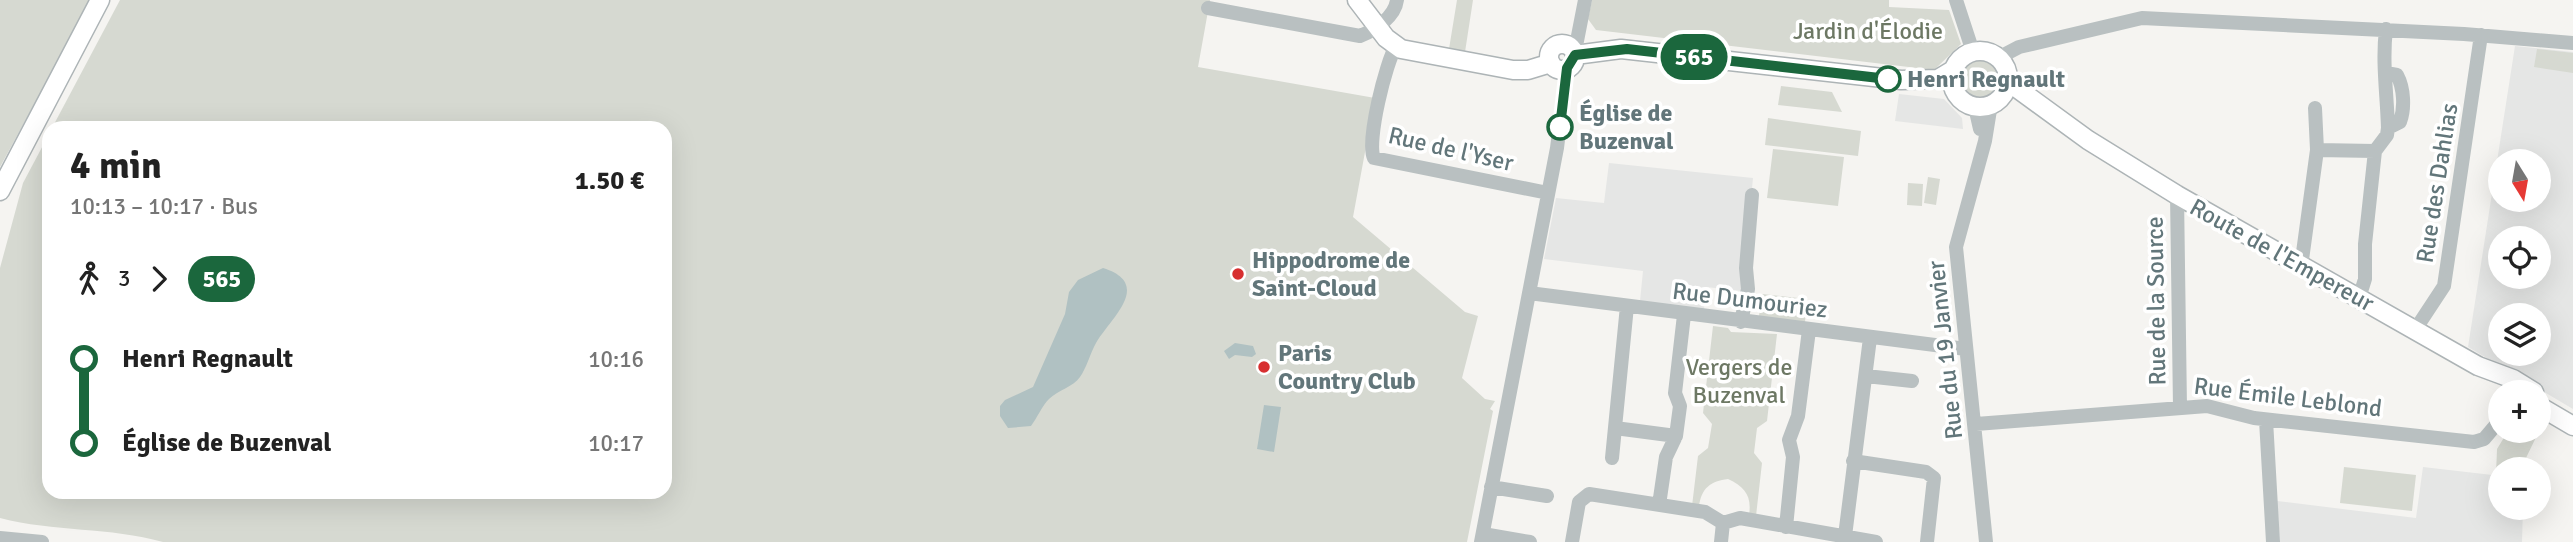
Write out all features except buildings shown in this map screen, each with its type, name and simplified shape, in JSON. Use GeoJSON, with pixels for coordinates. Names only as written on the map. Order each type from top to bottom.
{"type":"FeatureCollection","features":[{"type":"Feature","properties":{"kind":"main road"},"geometry":{"type":"LineString","coordinates":[[0,188],[100,0]]}},
{"type":"Feature","properties":{"kind":"main road"},"geometry":{"type":"LineString","coordinates":[[1357,0],[1377,27],[1396,46],[1513,70],[1528,70],[1566,59],[1620,49],[1901,80],[1938,79],[1953,70],[1961,58],[1973,52],[1985,52],[1997,58],[2005,68],[2007,81],[2004,92],[1988,104],[1965,103],[1956,94],[1952,83],[1953,70]]}},
{"type":"Feature","properties":{"kind":"main road"},"geometry":{"type":"LineString","coordinates":[[1901,80],[1956,94]]}},
{"type":"Feature","properties":{"kind":"main road","name":"Route de l'Empereur"},"geometry":{"type":"LineString","coordinates":[[2007,81],[2088,140],[2177,195],[2505,380]]}},
{"type":"Feature","properties":{"kind":"main road","name":"Route de l'Empereur"},"geometry":{"type":"LineString","coordinates":[[1988,104],[2016,105],[2088,140]]}},
{"type":"Feature","properties":{"kind":"main road","name":"Route de l'Empereur"},"geometry":{"type":"LineString","coordinates":[[2551,407],[2567,417]]}},
{"type":"Feature","properties":{"kind":"street"},"geometry":{"type":"LineString","coordinates":[[1208,8],[1360,36],[1377,27],[1396,9],[1397,0]]}},
{"type":"Feature","properties":{"kind":"street"},"geometry":{"type":"LineString","coordinates":[[1530,542],[1482,538],[1548,193],[1566,59],[1577,41],[1585,0]]}},
{"type":"Feature","properties":{"kind":"street"},"geometry":{"type":"LineString","coordinates":[[1956,0],[1973,52]]}},
{"type":"Feature","properties":{"kind":"street"},"geometry":{"type":"LineString","coordinates":[[1997,58],[2019,47],[2142,18],[2386,29],[2573,43]]}},
{"type":"Feature","properties":{"kind":"street"},"geometry":{"type":"LineString","coordinates":[[2359,298],[2365,279],[2365,244],[2375,151],[2387,135],[2388,128],[2400,122],[2403,113],[2402,83],[2397,75],[2386,73],[2383,59],[2386,29]]}},
{"type":"Feature","properties":{"kind":"street","name":"Rue des Dahlias"},"geometry":{"type":"LineString","coordinates":[[2415,330],[2444,286],[2482,35]]}},
{"type":"Feature","properties":{"kind":"street","name":"Rue de l'Yser"},"geometry":{"type":"LineString","coordinates":[[1396,46],[1387,63],[1376,110],[1370,148],[1374,158],[1548,193]]}},
{"type":"Feature","properties":{"kind":"street","name":"Rue du 19 Janvier"},"geometry":{"type":"LineString","coordinates":[[1986,542],[1956,247],[1979,155],[1981,126],[1988,104]]}},
{"type":"Feature","properties":{"kind":"street"},"geometry":{"type":"LineString","coordinates":[[2301,267],[2317,150],[2315,108]]}},
{"type":"Feature","properties":{"kind":"street"},"geometry":{"type":"LineString","coordinates":[[2317,150],[2375,151]]}},
{"type":"Feature","properties":{"kind":"street"},"geometry":{"type":"LineString","coordinates":[[1741,322],[1748,289],[1746,268],[1752,195]]}},
{"type":"Feature","properties":{"kind":"street","name":"Rue de la Source"},"geometry":{"type":"LineString","coordinates":[[2177,195],[2180,407]]}},
{"type":"Feature","properties":{"kind":"street","name":"Rue Dumouriez"},"geometry":{"type":"LineString","coordinates":[[1529,293],[1684,315],[1966,349]]}},
{"type":"Feature","properties":{"kind":"street"},"geometry":{"type":"LineString","coordinates":[[1612,458],[1627,306]]}},
{"type":"Feature","properties":{"kind":"street"},"geometry":{"type":"LineString","coordinates":[[1659,505],[1667,457],[1676,436],[1680,406],[1675,393],[1684,315]]}},
{"type":"Feature","properties":{"kind":"street"},"geometry":{"type":"LineString","coordinates":[[1786,527],[1793,457],[1789,440],[1798,416],[1809,330]]}},
{"type":"Feature","properties":{"kind":"street"},"geometry":{"type":"LineString","coordinates":[[1852,539],[1853,461],[1870,338]]}},
{"type":"Feature","properties":{"kind":"street"},"geometry":{"type":"LineString","coordinates":[[1866,376],[1912,381]]}},
{"type":"Feature","properties":{"kind":"street","name":"Rue Émile Leblond"},"geometry":{"type":"LineString","coordinates":[[1976,424],[2207,405],[2266,420],[2474,442],[2484,439],[2488,434]]}},
{"type":"Feature","properties":{"kind":"street"},"geometry":{"type":"LineString","coordinates":[[2266,420],[2273,542]]}},
{"type":"Feature","properties":{"kind":"street"},"geometry":{"type":"LineString","coordinates":[[1615,428],[1676,436]]}},
{"type":"Feature","properties":{"kind":"street"},"geometry":{"type":"LineString","coordinates":[[1853,461],[1926,472],[1934,478],[1927,542]]}},
{"type":"Feature","properties":{"kind":"street"},"geometry":{"type":"LineString","coordinates":[[1491,487],[1547,496]]}},
{"type":"Feature","properties":{"kind":"street"},"geometry":{"type":"LineString","coordinates":[[1572,542],[1579,502],[1589,494],[1705,512],[1723,523],[1741,518],[1786,527],[1804,536],[1877,542]]}},
{"type":"Feature","properties":{"kind":"street"},"geometry":{"type":"LineString","coordinates":[[1721,542],[1723,523]]}},
{"type":"Feature","properties":{"kind":"street"},"geometry":{"type":"LineString","coordinates":[[0,538],[43,542]]}},
{"type":"Feature","properties":{"kind":"shaded area"},"geometry":{"type":"Polygon","coordinates":[[[2515,46],[2573,52],[2573,409],[2551,396],[2551,380],[2524,380],[2500,366],[2551,366],[2551,303],[2488,303],[2488,359],[2468,347],[2489,212],[2552,212],[2552,149],[2499,149],[2515,46]]]}},
{"type":"Feature","properties":{"kind":"shaded area"},"geometry":{"type":"Polygon","coordinates":[[[1899,94],[1944,99],[1962,118],[1963,129],[1895,121],[1899,94]]]}},
{"type":"Feature","properties":{"kind":"shaded area"},"geometry":{"type":"Polygon","coordinates":[[[1609,163],[1753,178],[1742,291],[1706,287],[1704,310],[1640,301],[1643,271],[1544,259],[1556,198],[1604,203],[1609,163]]]}},
{"type":"Feature","properties":{"kind":"shaded area"},"geometry":{"type":"Polygon","coordinates":[[[1103,268],[1118,275],[1125,283],[1127,292],[1118,313],[1096,343],[1082,374],[1049,399],[1031,426],[1008,428],[1000,416],[1000,406],[1005,400],[1033,387],[1065,314],[1069,292],[1078,280],[1103,268]]]}},
{"type":"Feature","properties":{"kind":"shaded area"},"geometry":{"type":"Polygon","coordinates":[[[1235,343],[1253,346],[1256,354],[1252,357],[1235,355],[1229,359],[1224,351],[1235,343]]]}},
{"type":"Feature","properties":{"kind":"shaded area"},"geometry":{"type":"Polygon","coordinates":[[[1264,405],[1281,407],[1274,452],[1257,449],[1264,405]]]}},
{"type":"Feature","properties":{"kind":"shaded area"},"geometry":{"type":"Polygon","coordinates":[[[2423,467],[2488,474],[2488,520],[2523,520],[2522,542],[2280,542],[2277,501],[2416,518],[2423,467]]]}},
{"type":"Feature","properties":{"kind":"green space"},"geometry":{"type":"Polygon","coordinates":[[[0,0],[91,0],[0,167],[0,0]]]}},
{"type":"Feature","properties":{"kind":"green space"},"geometry":{"type":"Polygon","coordinates":[[[120,0],[1210,0],[1198,67],[1375,98],[1353,217],[1465,312],[1478,316],[1462,378],[1485,399],[1495,401],[1490,409],[1493,411],[1467,542],[163,542],[0,518],[0,268],[23,183],[42,147],[42,499],[672,499],[672,121],[56,121],[120,0]]]}},
{"type":"Feature","properties":{"kind":"green space"},"geometry":{"type":"Polygon","coordinates":[[[1457,0],[1473,0],[1465,52],[1449,49],[1457,0]]]}},
{"type":"Feature","properties":{"kind":"green space","name":"Jardin d'Élodie"},"geometry":{"type":"Polygon","coordinates":[[[1592,0],[1889,0],[1889,7],[1949,10],[1961,44],[1934,70],[1596,30],[1588,19],[1592,0]]]}},
{"type":"Feature","properties":{"kind":"green space"},"geometry":{"type":"Polygon","coordinates":[[[2537,49],[2573,53],[2573,73],[2534,67],[2537,49]]]}},
{"type":"Feature","properties":{"kind":"green space"},"geometry":{"type":"Polygon","coordinates":[[[1979,56],[1995,63],[2002,79],[1995,95],[1979,102],[1963,95],[1956,79],[1963,63],[1979,56]]]}},
{"type":"Feature","properties":{"kind":"green space"},"geometry":{"type":"Polygon","coordinates":[[[1781,86],[1832,92],[1842,112],[1778,105],[1781,86]]]}},
{"type":"Feature","properties":{"kind":"green space"},"geometry":{"type":"Polygon","coordinates":[[[1768,118],[1861,131],[1858,156],[1765,145],[1768,118]]]}},
{"type":"Feature","properties":{"kind":"green space"},"geometry":{"type":"Polygon","coordinates":[[[1773,149],[1844,157],[1838,206],[1767,198],[1773,149]]]}},
{"type":"Feature","properties":{"kind":"green space"},"geometry":{"type":"Polygon","coordinates":[[[1928,177],[1940,179],[1936,205],[1924,203],[1928,177]]]}},
{"type":"Feature","properties":{"kind":"green space"},"geometry":{"type":"Polygon","coordinates":[[[1908,183],[1923,184],[1922,206],[1907,205],[1908,183]]]}},
{"type":"Feature","properties":{"kind":"green space"},"geometry":{"type":"Polygon","coordinates":[[[1762,294],[1807,299],[1805,322],[1759,316],[1762,294]]]}},
{"type":"Feature","properties":{"kind":"green space","name":"Vergers de Buzenval"},"geometry":{"type":"Polygon","coordinates":[[[1713,326],[1728,328],[1731,332],[1777,334],[1767,421],[1757,428],[1754,453],[1762,463],[1756,516],[1749,515],[1746,493],[1728,479],[1708,487],[1702,495],[1699,507],[1692,506],[1698,456],[1708,448],[1712,424],[1703,413],[1713,326]]]}},
{"type":"Feature","properties":{"kind":"green space"},"geometry":{"type":"Polygon","coordinates":[[[2501,443],[2533,443],[2526,457],[2497,457],[2501,443]]]}},
{"type":"Feature","properties":{"kind":"green space"},"geometry":{"type":"Polygon","coordinates":[[[2344,467],[2416,475],[2412,511],[2340,503],[2344,467]]]}},
{"type":"Feature","properties":{"kind":"bus line","name":"565"},"geometry":{"type":"LineString","coordinates":[[1560,127],[1567,68],[1572,65],[1575,55],[1602,50],[1627,49],[1888,79]]}},
{"type":"Feature","properties":{"kind":"place","name":"Henri Regnault"},"geometry":{"type":"Point","coordinates":[1888,79]}},
{"type":"Feature","properties":{"kind":"place","name":"Église de Buzenval"},"geometry":{"type":"Point","coordinates":[1560,127]}},
{"type":"Feature","properties":{"kind":"place","name":"Hippodrome de Saint-Cloud"},"geometry":{"type":"Point","coordinates":[1238,274]}},
{"type":"Feature","properties":{"kind":"place","name":"Paris Country Club"},"geometry":{"type":"Point","coordinates":[1264,367]}}]}
